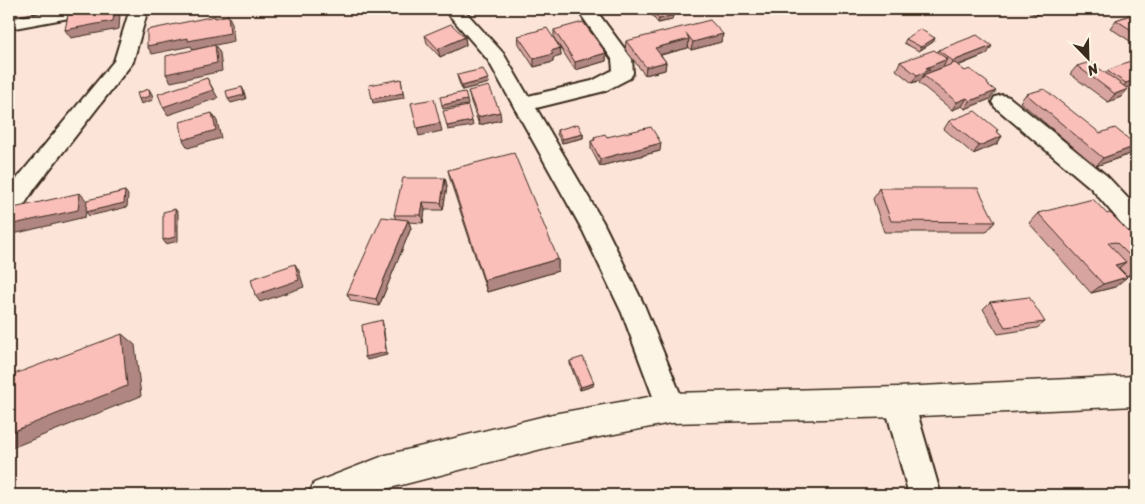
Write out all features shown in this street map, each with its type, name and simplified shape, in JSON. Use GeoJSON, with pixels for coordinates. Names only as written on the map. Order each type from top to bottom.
{"type":"FeatureCollection","features":[{"type":"Feature","properties":{"kind":"street"},"geometry":{"type":"LineString","coordinates":[[9,24],[91,9]]}},
{"type":"Feature","properties":{"kind":"street"},"geometry":{"type":"LineString","coordinates":[[9,210],[27,182],[123,62],[139,9]]}},
{"type":"Feature","properties":{"kind":"street"},"geometry":{"type":"LineString","coordinates":[[453,9],[496,57],[594,229],[635,313],[672,408]]}},
{"type":"Feature","properties":{"kind":"street"},"geometry":{"type":"LineString","coordinates":[[523,104],[598,86],[623,74],[622,59],[586,9]]}},
{"type":"Feature","properties":{"kind":"street"},"geometry":{"type":"LineString","coordinates":[[1002,102],[1099,182],[1136,222]]}},
{"type":"Feature","properties":{"kind":"street"},"geometry":{"type":"LineString","coordinates":[[326,495],[386,472],[544,432],[672,408],[898,402],[1136,391]]}},
{"type":"Feature","properties":{"kind":"street"},"geometry":{"type":"LineString","coordinates":[[898,402],[925,495]]}},
{"type":"Feature","properties":{"kind":"building"},"geometry":{"type":"Polygon","coordinates":[[[102,9],[115,9],[113,21],[65,30],[68,15],[102,9]]]}},
{"type":"Feature","properties":{"kind":"building"},"geometry":{"type":"Polygon","coordinates":[[[667,9],[673,15],[659,19],[652,10],[667,9]]]}},
{"type":"Feature","properties":{"kind":"building"},"geometry":{"type":"Polygon","coordinates":[[[1136,13],[1136,33],[1116,20],[1136,13]]]}},
{"type":"Feature","properties":{"kind":"building"},"geometry":{"type":"Polygon","coordinates":[[[228,15],[230,33],[188,41],[188,38],[147,46],[147,30],[228,15]]]}},
{"type":"Feature","properties":{"kind":"building"},"geometry":{"type":"Polygon","coordinates":[[[710,20],[723,34],[693,42],[686,33],[689,39],[655,48],[666,62],[646,67],[626,41],[710,20]]]}},
{"type":"Feature","properties":{"kind":"building"},"geometry":{"type":"Polygon","coordinates":[[[583,22],[606,53],[575,62],[554,30],[583,22]]]}},
{"type":"Feature","properties":{"kind":"building"},"geometry":{"type":"Polygon","coordinates":[[[451,24],[465,37],[438,49],[425,35],[451,24]]]}},
{"type":"Feature","properties":{"kind":"building"},"geometry":{"type":"Polygon","coordinates":[[[547,28],[560,48],[551,51],[553,54],[534,59],[518,36],[547,28]]]}},
{"type":"Feature","properties":{"kind":"building"},"geometry":{"type":"Polygon","coordinates":[[[920,29],[935,38],[921,47],[906,39],[920,29]]]}},
{"type":"Feature","properties":{"kind":"building"},"geometry":{"type":"Polygon","coordinates":[[[977,35],[992,46],[953,61],[938,50],[977,35]]]}},
{"type":"Feature","properties":{"kind":"building"},"geometry":{"type":"Polygon","coordinates":[[[215,45],[217,63],[166,74],[166,56],[215,45]]]}},
{"type":"Feature","properties":{"kind":"building"},"geometry":{"type":"Polygon","coordinates":[[[934,50],[947,59],[926,68],[930,70],[917,75],[900,62],[934,50]]]}},
{"type":"Feature","properties":{"kind":"building"},"geometry":{"type":"Polygon","coordinates":[[[1130,61],[1136,65],[1136,79],[1126,83],[1107,71],[1130,61]]]}},
{"type":"Feature","properties":{"kind":"building"},"geometry":{"type":"Polygon","coordinates":[[[1090,62],[1128,89],[1115,94],[1077,66],[1090,62]]]}},
{"type":"Feature","properties":{"kind":"building"},"geometry":{"type":"Polygon","coordinates":[[[955,63],[965,71],[970,69],[996,91],[970,101],[967,98],[957,102],[923,75],[955,63]]]}},
{"type":"Feature","properties":{"kind":"building"},"geometry":{"type":"Polygon","coordinates":[[[483,69],[488,79],[462,86],[457,75],[483,69]]]}},
{"type":"Feature","properties":{"kind":"building"},"geometry":{"type":"Polygon","coordinates":[[[207,78],[213,90],[163,107],[158,94],[207,78]]]}},
{"type":"Feature","properties":{"kind":"building"},"geometry":{"type":"Polygon","coordinates":[[[401,79],[403,93],[372,99],[369,85],[401,79]]]}},
{"type":"Feature","properties":{"kind":"building"},"geometry":{"type":"Polygon","coordinates":[[[489,86],[500,112],[478,117],[468,91],[489,86]]]}},
{"type":"Feature","properties":{"kind":"building"},"geometry":{"type":"Polygon","coordinates":[[[242,87],[244,95],[228,99],[226,91],[242,87]]]}},
{"type":"Feature","properties":{"kind":"building"},"geometry":{"type":"Polygon","coordinates":[[[149,89],[150,96],[139,99],[137,93],[149,89]]]}},
{"type":"Feature","properties":{"kind":"building"},"geometry":{"type":"Polygon","coordinates":[[[1044,89],[1100,133],[1115,128],[1136,146],[1103,158],[1026,94],[1044,89]]]}},
{"type":"Feature","properties":{"kind":"building"},"geometry":{"type":"Polygon","coordinates":[[[465,92],[467,100],[442,105],[440,97],[465,92]]]}},
{"type":"Feature","properties":{"kind":"building"},"geometry":{"type":"Polygon","coordinates":[[[434,99],[440,123],[417,128],[411,103],[434,99]]]}},
{"type":"Feature","properties":{"kind":"building"},"geometry":{"type":"Polygon","coordinates":[[[468,106],[472,121],[447,126],[443,111],[468,106]]]}},
{"type":"Feature","properties":{"kind":"building"},"geometry":{"type":"Polygon","coordinates":[[[975,111],[998,130],[996,131],[1002,136],[979,146],[949,121],[975,111]]]}},
{"type":"Feature","properties":{"kind":"building"},"geometry":{"type":"Polygon","coordinates":[[[212,113],[216,130],[183,140],[180,122],[212,113]]]}},
{"type":"Feature","properties":{"kind":"building"},"geometry":{"type":"Polygon","coordinates":[[[578,124],[583,134],[562,139],[557,130],[578,124]]]}},
{"type":"Feature","properties":{"kind":"building"},"geometry":{"type":"Polygon","coordinates":[[[651,127],[661,143],[600,159],[591,141],[595,140],[594,137],[605,134],[607,137],[651,127]]]}},
{"type":"Feature","properties":{"kind":"building"},"geometry":{"type":"Polygon","coordinates":[[[514,153],[558,259],[484,280],[448,170],[514,153]]]}},
{"type":"Feature","properties":{"kind":"building"},"geometry":{"type":"Polygon","coordinates":[[[403,178],[445,178],[441,203],[423,202],[421,215],[394,215],[403,178]]]}},
{"type":"Feature","properties":{"kind":"building"},"geometry":{"type":"Polygon","coordinates":[[[879,188],[978,188],[995,222],[891,221],[879,188]]]}},
{"type":"Feature","properties":{"kind":"building"},"geometry":{"type":"Polygon","coordinates":[[[125,191],[124,203],[86,212],[87,200],[125,191]]]}},
{"type":"Feature","properties":{"kind":"building"},"geometry":{"type":"Polygon","coordinates":[[[80,193],[78,210],[9,225],[9,209],[80,193]]]}},
{"type":"Feature","properties":{"kind":"building"},"geometry":{"type":"Polygon","coordinates":[[[1093,199],[1136,239],[1136,262],[1116,242],[1108,243],[1126,262],[1115,265],[1127,277],[1103,284],[1038,213],[1093,199]]]}},
{"type":"Feature","properties":{"kind":"building"},"geometry":{"type":"Polygon","coordinates":[[[175,209],[175,237],[163,240],[163,212],[175,209]]]}},
{"type":"Feature","properties":{"kind":"building"},"geometry":{"type":"Polygon","coordinates":[[[382,217],[408,220],[376,299],[347,294],[382,217]]]}},
{"type":"Feature","properties":{"kind":"building"},"geometry":{"type":"Polygon","coordinates":[[[295,264],[299,280],[255,295],[251,279],[295,264]]]}},
{"type":"Feature","properties":{"kind":"building"},"geometry":{"type":"Polygon","coordinates":[[[1029,297],[1045,322],[1005,327],[990,302],[1029,297]]]}},
{"type":"Feature","properties":{"kind":"building"},"geometry":{"type":"Polygon","coordinates":[[[382,320],[386,352],[365,357],[362,325],[382,320]]]}},
{"type":"Feature","properties":{"kind":"building"},"geometry":{"type":"Polygon","coordinates":[[[122,334],[127,386],[9,433],[9,376],[122,334]]]}},
{"type":"Feature","properties":{"kind":"building"},"geometry":{"type":"Polygon","coordinates":[[[583,357],[594,383],[581,387],[570,361],[583,357]]]}}]}
